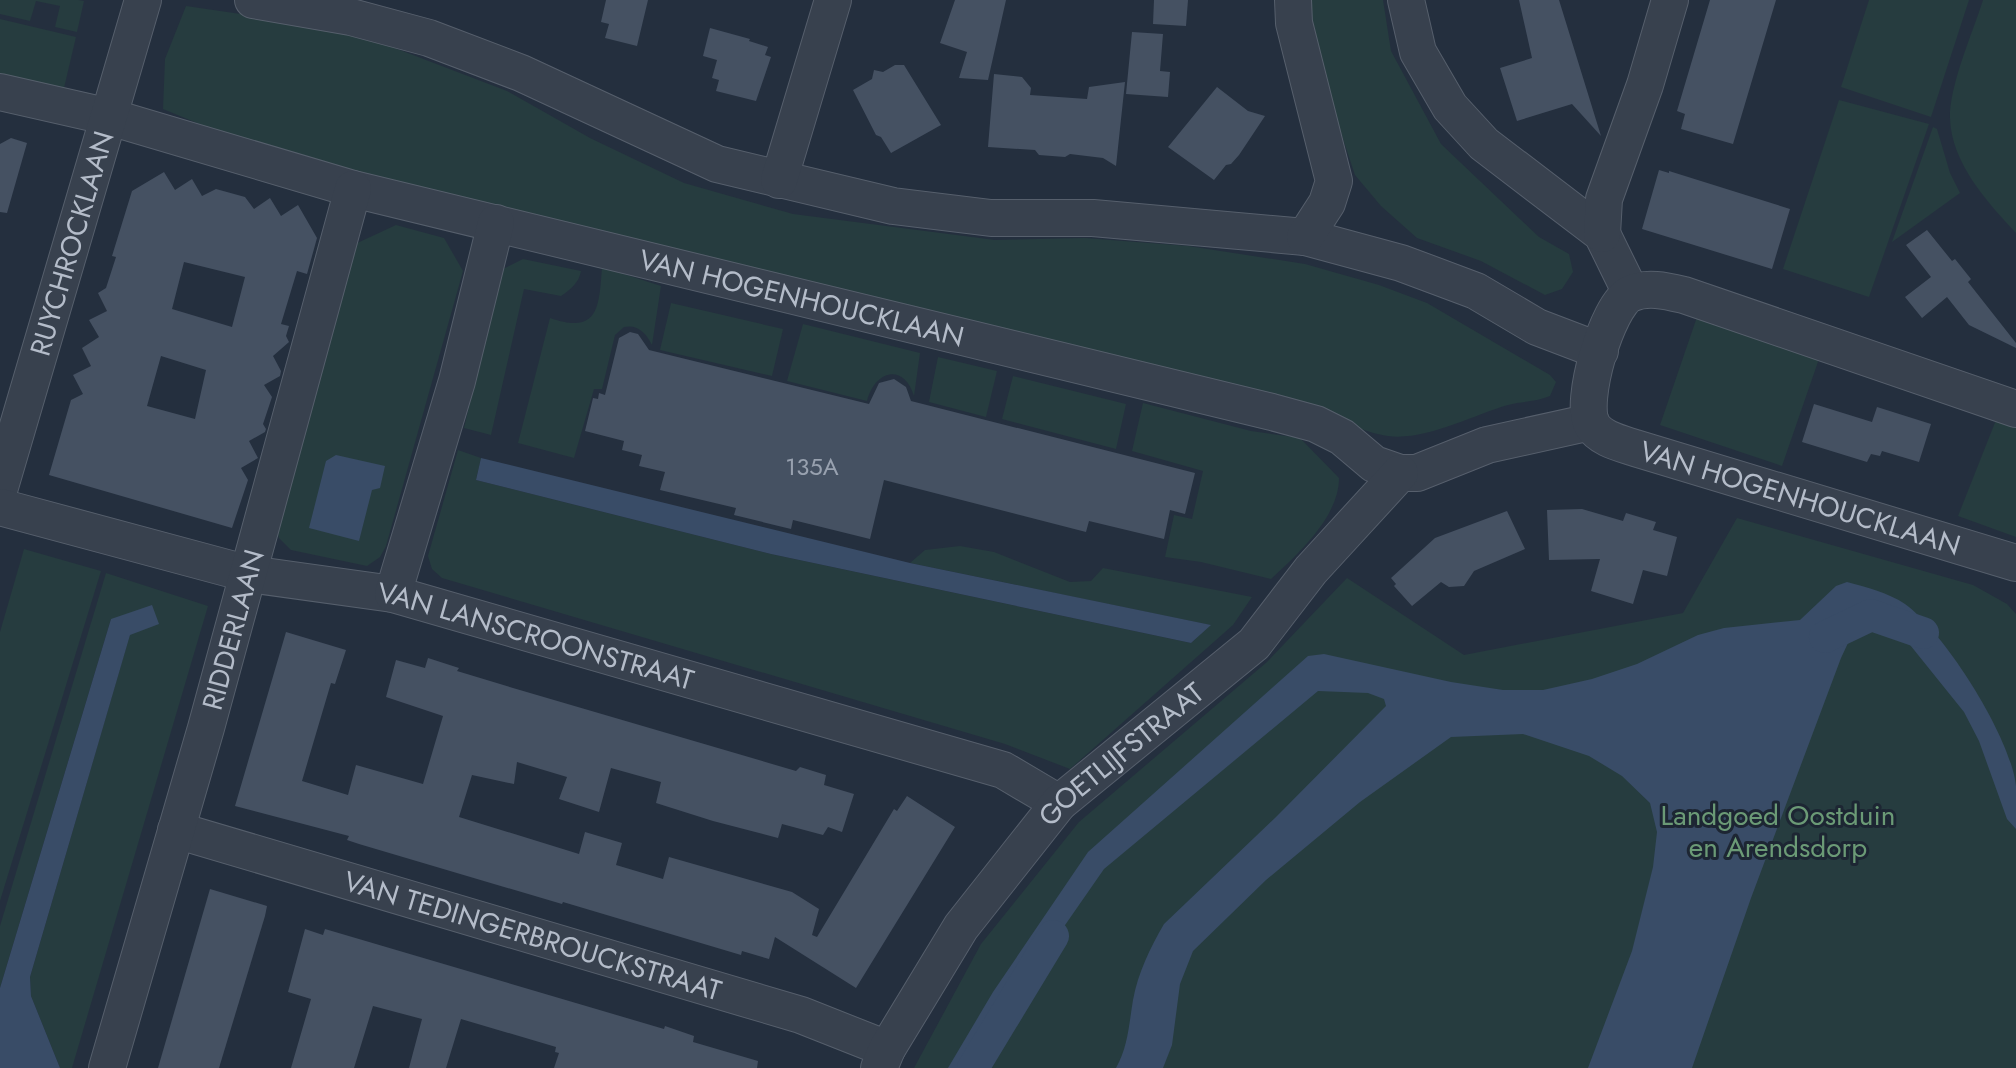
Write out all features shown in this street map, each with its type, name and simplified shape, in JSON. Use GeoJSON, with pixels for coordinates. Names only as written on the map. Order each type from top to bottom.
{"type":"FeatureCollection","features":[{"type":"Feature","properties":{"kind":"street","name":"RUYCHROCKLAAN"},"geometry":{"type":"LineString","coordinates":[[0,487],[143,0]]}},
{"type":"Feature","properties":{"kind":"street"},"geometry":{"type":"LineString","coordinates":[[253,0],[351,17],[429,38],[521,73],[717,164],[893,206],[991,218],[1093,218],[1305,237],[1401,263],[1476,291],[1537,327],[1600,351]]}},
{"type":"Feature","properties":{"kind":"street"},"geometry":{"type":"LineString","coordinates":[[779,180],[833,0]]}},
{"type":"Feature","properties":{"kind":"street"},"geometry":{"type":"LineString","coordinates":[[1293,0],[1294,23],[1334,181],[1327,203],[1305,237]]}},
{"type":"Feature","properties":{"kind":"street"},"geometry":{"type":"LineString","coordinates":[[1406,0],[1418,52],[1450,107],[1484,144],[1602,234],[1631,293]]}},
{"type":"Feature","properties":{"kind":"street"},"geometry":{"type":"LineString","coordinates":[[1602,234],[1604,199],[1645,85],[1670,0]]}},
{"type":"Feature","properties":{"kind":"street","name":"VAN HOGENHOUCKLAAN"},"geometry":{"type":"LineString","coordinates":[[0,92],[110,117],[353,189],[1287,416],[1316,424],[1342,437],[1374,464],[1400,473]]}},
{"type":"Feature","properties":{"kind":"street","name":"RIDDERLAAN"},"geometry":{"type":"LineString","coordinates":[[107,1068],[249,574],[353,189]]}},
{"type":"Feature","properties":{"kind":"street"},"geometry":{"type":"LineString","coordinates":[[393,594],[457,381],[496,223]]}},
{"type":"Feature","properties":{"kind":"street"},"geometry":{"type":"LineString","coordinates":[[1400,473],[1417,473],[1487,445],[1591,422],[1589,388],[1609,321],[1631,293],[1659,289],[2016,409]]}},
{"type":"Feature","properties":{"kind":"street","name":"VAN HOGENHOUCKLAAN"},"geometry":{"type":"LineString","coordinates":[[1591,422],[1610,439],[1635,448],[2016,563]]}},
{"type":"Feature","properties":{"kind":"street","name":"GOETLIJFSTRAAT"},"geometry":{"type":"LineString","coordinates":[[883,1059],[961,927],[1059,803],[1254,644],[1311,570],[1400,473]]}},
{"type":"Feature","properties":{"kind":"street","name":"VAN LANSCROONSTRAAT"},"geometry":{"type":"LineString","coordinates":[[0,507],[249,574],[393,594],[1003,770],[1059,803]]}},
{"type":"Feature","properties":{"kind":"street","name":"VAN TEDINGERBROUCKSTRAAT"},"geometry":{"type":"LineString","coordinates":[[176,830],[801,1015],[883,1059]]}},
{"type":"Feature","properties":{"kind":"green space"},"geometry":{"type":"Polygon","coordinates":[[[0,0],[84,1],[77,32],[55,27],[60,6],[36,1],[30,21],[0,14],[0,0]]]}},
{"type":"Feature","properties":{"kind":"green space"},"geometry":{"type":"Polygon","coordinates":[[[1305,0],[1383,0],[1391,51],[1441,144],[1539,237],[1569,254],[1573,272],[1562,289],[1545,295],[1481,261],[1417,238],[1381,206],[1355,175],[1324,82],[1305,0]]]}},
{"type":"Feature","properties":{"kind":"green space"},"geometry":{"type":"Polygon","coordinates":[[[1869,0],[1969,0],[1931,117],[1841,87],[1869,0]]]}},
{"type":"Feature","properties":{"kind":"green space"},"geometry":{"type":"Polygon","coordinates":[[[1983,0],[2016,0],[2016,233],[1973,181],[1952,135],[1953,91],[1983,0]]]}},
{"type":"Feature","properties":{"kind":"green space"},"geometry":{"type":"Polygon","coordinates":[[[186,6],[345,29],[507,91],[590,138],[684,183],[793,214],[995,240],[1085,238],[1188,246],[1305,264],[1379,285],[1427,303],[1550,375],[1556,382],[1550,396],[1545,398],[1508,405],[1417,435],[1388,436],[1312,411],[258,148],[163,109],[165,59],[186,6]]]}},
{"type":"Feature","properties":{"kind":"green space"},"geometry":{"type":"Polygon","coordinates":[[[0,19],[76,37],[64,88],[0,74],[0,19]]]}},
{"type":"Feature","properties":{"kind":"green space"},"geometry":{"type":"Polygon","coordinates":[[[1839,100],[1929,124],[1869,297],[1783,269],[1839,100]]]}},
{"type":"Feature","properties":{"kind":"green space"},"geometry":{"type":"Polygon","coordinates":[[[1933,127],[1937,129],[1950,173],[1960,193],[1892,242],[1933,127]]]}},
{"type":"Feature","properties":{"kind":"green space"},"geometry":{"type":"Polygon","coordinates":[[[396,225],[444,238],[463,271],[386,546],[380,557],[367,566],[291,550],[279,538],[275,524],[353,245],[396,225]]]}},
{"type":"Feature","properties":{"kind":"green space"},"geometry":{"type":"Polygon","coordinates":[[[523,259],[581,271],[576,283],[561,296],[524,289],[491,435],[464,428],[501,270],[523,259]]]}},
{"type":"Feature","properties":{"kind":"green space"},"geometry":{"type":"Polygon","coordinates":[[[602,267],[661,286],[652,345],[637,328],[624,327],[615,335],[602,389],[594,389],[574,458],[518,443],[550,318],[578,323],[587,320],[597,305],[602,267]]]}},
{"type":"Feature","properties":{"kind":"green space"},"geometry":{"type":"Polygon","coordinates":[[[671,303],[783,329],[772,376],[660,350],[671,303]]]}},
{"type":"Feature","properties":{"kind":"green space"},"geometry":{"type":"Polygon","coordinates":[[[1698,314],[1820,356],[1782,466],[1660,425],[1698,314]]]}},
{"type":"Feature","properties":{"kind":"green space"},"geometry":{"type":"Polygon","coordinates":[[[803,324],[920,353],[914,396],[904,378],[890,374],[876,382],[867,401],[787,381],[803,324]]]}},
{"type":"Feature","properties":{"kind":"green space"},"geometry":{"type":"Polygon","coordinates":[[[938,357],[997,371],[986,417],[929,402],[938,357]]]}},
{"type":"Feature","properties":{"kind":"green space"},"geometry":{"type":"Polygon","coordinates":[[[1013,376],[1126,404],[1116,449],[1002,419],[1013,376]]]}},
{"type":"Feature","properties":{"kind":"green space"},"geometry":{"type":"Polygon","coordinates":[[[1143,403],[1251,431],[1300,438],[1339,478],[1337,493],[1325,521],[1271,579],[1201,562],[1165,557],[1174,515],[1192,519],[1203,471],[1132,451],[1143,403]]]}},
{"type":"Feature","properties":{"kind":"green space"},"geometry":{"type":"Polygon","coordinates":[[[1996,420],[2016,426],[2016,537],[1958,516],[1996,420]]]}},
{"type":"Feature","properties":{"kind":"green space"},"geometry":{"type":"Polygon","coordinates":[[[458,450],[481,458],[476,480],[771,554],[1191,643],[1210,625],[910,563],[925,550],[960,546],[994,552],[1070,582],[1091,581],[1103,568],[1252,597],[1233,625],[1070,769],[1005,744],[442,578],[432,569],[428,556],[458,450]]]}},
{"type":"Feature","properties":{"kind":"green space","name":"Landgoed Oostduin en Arendsdorp"},"geometry":{"type":"Polygon","coordinates":[[[1737,518],[1973,585],[2007,604],[2016,614],[2016,1068],[914,1068],[981,944],[1079,822],[1267,662],[1347,578],[1464,655],[1683,613],[1737,518]]]}},
{"type":"Feature","properties":{"kind":"green space"},"geometry":{"type":"Polygon","coordinates":[[[24,549],[101,571],[0,901],[0,632],[24,549]]]}},
{"type":"Feature","properties":{"kind":"green space"},"geometry":{"type":"Polygon","coordinates":[[[106,573],[208,606],[72,1068],[60,1068],[31,996],[30,977],[130,634],[111,619],[0,988],[0,926],[106,573]]]}},
{"type":"Feature","properties":{"kind":"water"},"geometry":{"type":"Polygon","coordinates":[[[336,455],[385,466],[380,488],[372,490],[359,541],[309,528],[326,461],[336,455]]]}},
{"type":"Feature","properties":{"kind":"water"},"geometry":{"type":"Polygon","coordinates":[[[481,458],[910,563],[1211,625],[1191,643],[771,554],[476,480],[481,458]]]}},
{"type":"Feature","properties":{"kind":"water"},"geometry":{"type":"Polygon","coordinates":[[[1847,582],[1905,604],[1939,638],[1956,661],[1989,715],[2011,765],[2016,786],[2016,829],[2007,819],[1979,741],[1964,712],[1894,625],[1878,616],[1866,617],[1855,628],[1841,658],[1751,898],[1692,1068],[1588,1068],[1632,951],[1653,867],[1657,832],[1650,803],[1622,776],[1589,756],[1523,734],[1451,737],[1360,802],[1266,880],[1193,951],[1180,984],[1172,1045],[1163,1068],[1116,1068],[1126,1044],[1138,980],[1164,924],[1386,706],[1384,699],[1368,693],[1318,691],[1104,869],[1022,987],[975,1068],[948,1068],[993,992],[1088,852],[1308,656],[1324,654],[1451,682],[1503,690],[1543,690],[1592,679],[1637,664],[1698,635],[1724,628],[1800,620],[1836,586],[1847,582]]]}},
{"type":"Feature","properties":{"kind":"water"},"geometry":{"type":"Polygon","coordinates":[[[152,605],[159,624],[130,635],[30,977],[31,996],[60,1068],[0,1068],[0,988],[111,619],[152,605]]]}},
{"type":"Feature","properties":{"kind":"building"},"geometry":{"type":"Polygon","coordinates":[[[606,0],[648,0],[637,46],[605,38],[609,24],[601,22],[606,0]]]}},
{"type":"Feature","properties":{"kind":"building"},"geometry":{"type":"Polygon","coordinates":[[[955,0],[1006,0],[988,80],[959,78],[967,52],[940,43],[955,0]]]}},
{"type":"Feature","properties":{"kind":"building"},"geometry":{"type":"Polygon","coordinates":[[[1154,0],[1188,0],[1186,26],[1153,24],[1154,0]]]}},
{"type":"Feature","properties":{"kind":"building"},"geometry":{"type":"Polygon","coordinates":[[[1519,0],[1559,0],[1601,136],[1572,104],[1517,121],[1500,68],[1532,58],[1519,0]]]}},
{"type":"Feature","properties":{"kind":"building"},"geometry":{"type":"Polygon","coordinates":[[[1710,0],[1776,0],[1733,144],[1681,129],[1685,114],[1677,111],[1710,0]]]}},
{"type":"Feature","properties":{"kind":"building"},"geometry":{"type":"Polygon","coordinates":[[[710,28],[768,47],[765,55],[771,57],[756,101],[716,91],[719,80],[712,78],[717,60],[703,56],[710,28]]]}},
{"type":"Feature","properties":{"kind":"building"},"geometry":{"type":"Polygon","coordinates":[[[1132,32],[1163,34],[1160,71],[1170,72],[1168,97],[1126,94],[1132,32]]]}},
{"type":"Feature","properties":{"kind":"building"},"geometry":{"type":"Polygon","coordinates":[[[895,65],[904,65],[941,125],[891,153],[881,137],[876,135],[853,90],[872,79],[874,70],[883,72],[895,65]]]}},
{"type":"Feature","properties":{"kind":"building"},"geometry":{"type":"Polygon","coordinates":[[[994,74],[1022,77],[1031,88],[1030,95],[1087,99],[1089,87],[1125,82],[1116,166],[1103,158],[1070,154],[1065,157],[1039,155],[1035,150],[988,147],[994,74]]]}},
{"type":"Feature","properties":{"kind":"building"},"geometry":{"type":"Polygon","coordinates":[[[1217,87],[1248,111],[1265,116],[1239,155],[1214,180],[1168,147],[1217,87]]]}},
{"type":"Feature","properties":{"kind":"building"},"geometry":{"type":"Polygon","coordinates":[[[11,138],[27,143],[7,213],[0,212],[0,144],[11,138]]]}},
{"type":"Feature","properties":{"kind":"building"},"geometry":{"type":"Polygon","coordinates":[[[1659,170],[1790,209],[1772,269],[1642,229],[1659,170]]]}},
{"type":"Feature","properties":{"kind":"building"},"geometry":{"type":"Polygon","coordinates":[[[164,172],[175,190],[192,179],[202,196],[216,189],[245,197],[254,209],[270,198],[281,216],[298,205],[317,238],[307,274],[297,271],[281,324],[289,326],[286,336],[289,342],[273,356],[281,371],[280,376],[264,385],[272,397],[263,424],[266,429],[249,441],[258,458],[241,468],[248,480],[232,528],[49,475],[71,400],[83,394],[73,375],[91,366],[82,348],[99,337],[89,320],[107,311],[98,293],[106,288],[116,257],[112,256],[132,191],[164,172]],[[184,262],[172,309],[232,327],[245,277],[184,262]],[[161,356],[147,406],[195,419],[206,370],[161,356]]]}},
{"type":"Feature","properties":{"kind":"building"},"geometry":{"type":"Polygon","coordinates":[[[1927,230],[1971,279],[1968,282],[2016,343],[2016,348],[1969,325],[1947,297],[1922,318],[1905,297],[1931,277],[1906,245],[1927,230]]]}},
{"type":"Feature","properties":{"kind":"building"},"geometry":{"type":"Polygon","coordinates":[[[630,332],[638,334],[649,350],[869,404],[879,383],[894,379],[906,387],[911,401],[1195,473],[1185,514],[1170,510],[1164,539],[1089,521],[1086,532],[884,480],[870,539],[793,520],[791,529],[734,515],[736,508],[660,490],[665,472],[639,466],[642,455],[622,450],[624,441],[585,431],[593,398],[598,399],[599,393],[605,395],[619,338],[630,332]]]}},
{"type":"Feature","properties":{"kind":"building"},"geometry":{"type":"Polygon","coordinates":[[[1814,404],[1872,422],[1877,407],[1931,424],[1919,462],[1882,451],[1880,456],[1871,454],[1867,462],[1802,442],[1814,404]]]}},
{"type":"Feature","properties":{"kind":"building"},"geometry":{"type":"Polygon","coordinates":[[[1582,509],[1623,521],[1626,513],[1656,522],[1653,530],[1677,537],[1667,576],[1643,570],[1633,604],[1591,591],[1600,559],[1549,560],[1547,510],[1582,509]]]}},
{"type":"Feature","properties":{"kind":"building"},"geometry":{"type":"Polygon","coordinates":[[[1507,511],[1525,549],[1474,571],[1464,586],[1449,587],[1441,582],[1412,606],[1394,586],[1396,584],[1391,578],[1435,538],[1507,511]]]}},
{"type":"Feature","properties":{"kind":"building"},"geometry":{"type":"Polygon","coordinates":[[[286,632],[346,650],[335,684],[331,683],[302,781],[348,795],[356,765],[423,784],[443,716],[386,697],[396,660],[425,668],[428,658],[459,668],[457,671],[513,688],[796,771],[800,767],[826,775],[824,785],[854,794],[842,832],[828,827],[823,835],[782,824],[778,838],[656,803],[661,782],[611,768],[599,812],[559,799],[567,777],[517,762],[514,784],[472,775],[459,817],[579,854],[585,832],[622,843],[616,865],[663,879],[669,857],[792,892],[819,909],[812,935],[817,937],[894,809],[897,811],[907,796],[955,827],[856,988],[775,937],[769,959],[742,951],[741,955],[562,904],[359,844],[347,840],[349,836],[235,806],[286,632]]]}},
{"type":"Feature","properties":{"kind":"building"},"geometry":{"type":"Polygon","coordinates":[[[210,889],[267,906],[265,916],[219,1068],[158,1068],[210,889]]]}},
{"type":"Feature","properties":{"kind":"building"},"geometry":{"type":"Polygon","coordinates":[[[305,929],[323,935],[325,929],[664,1029],[665,1026],[694,1036],[693,1042],[758,1061],[757,1068],[554,1068],[559,1053],[555,1052],[556,1047],[461,1019],[446,1068],[409,1068],[422,1019],[373,1006],[354,1068],[291,1068],[311,999],[288,992],[305,929]]]}},
{"type":"Feature","properties":{"kind":"waterway"},"geometry":{"type":"LineString","coordinates":[[1825,637],[1871,615],[1923,633]]}},
{"type":"Feature","properties":{"kind":"waterway"},"geometry":{"type":"LineString","coordinates":[[973,1068],[1053,936]]}}]}
